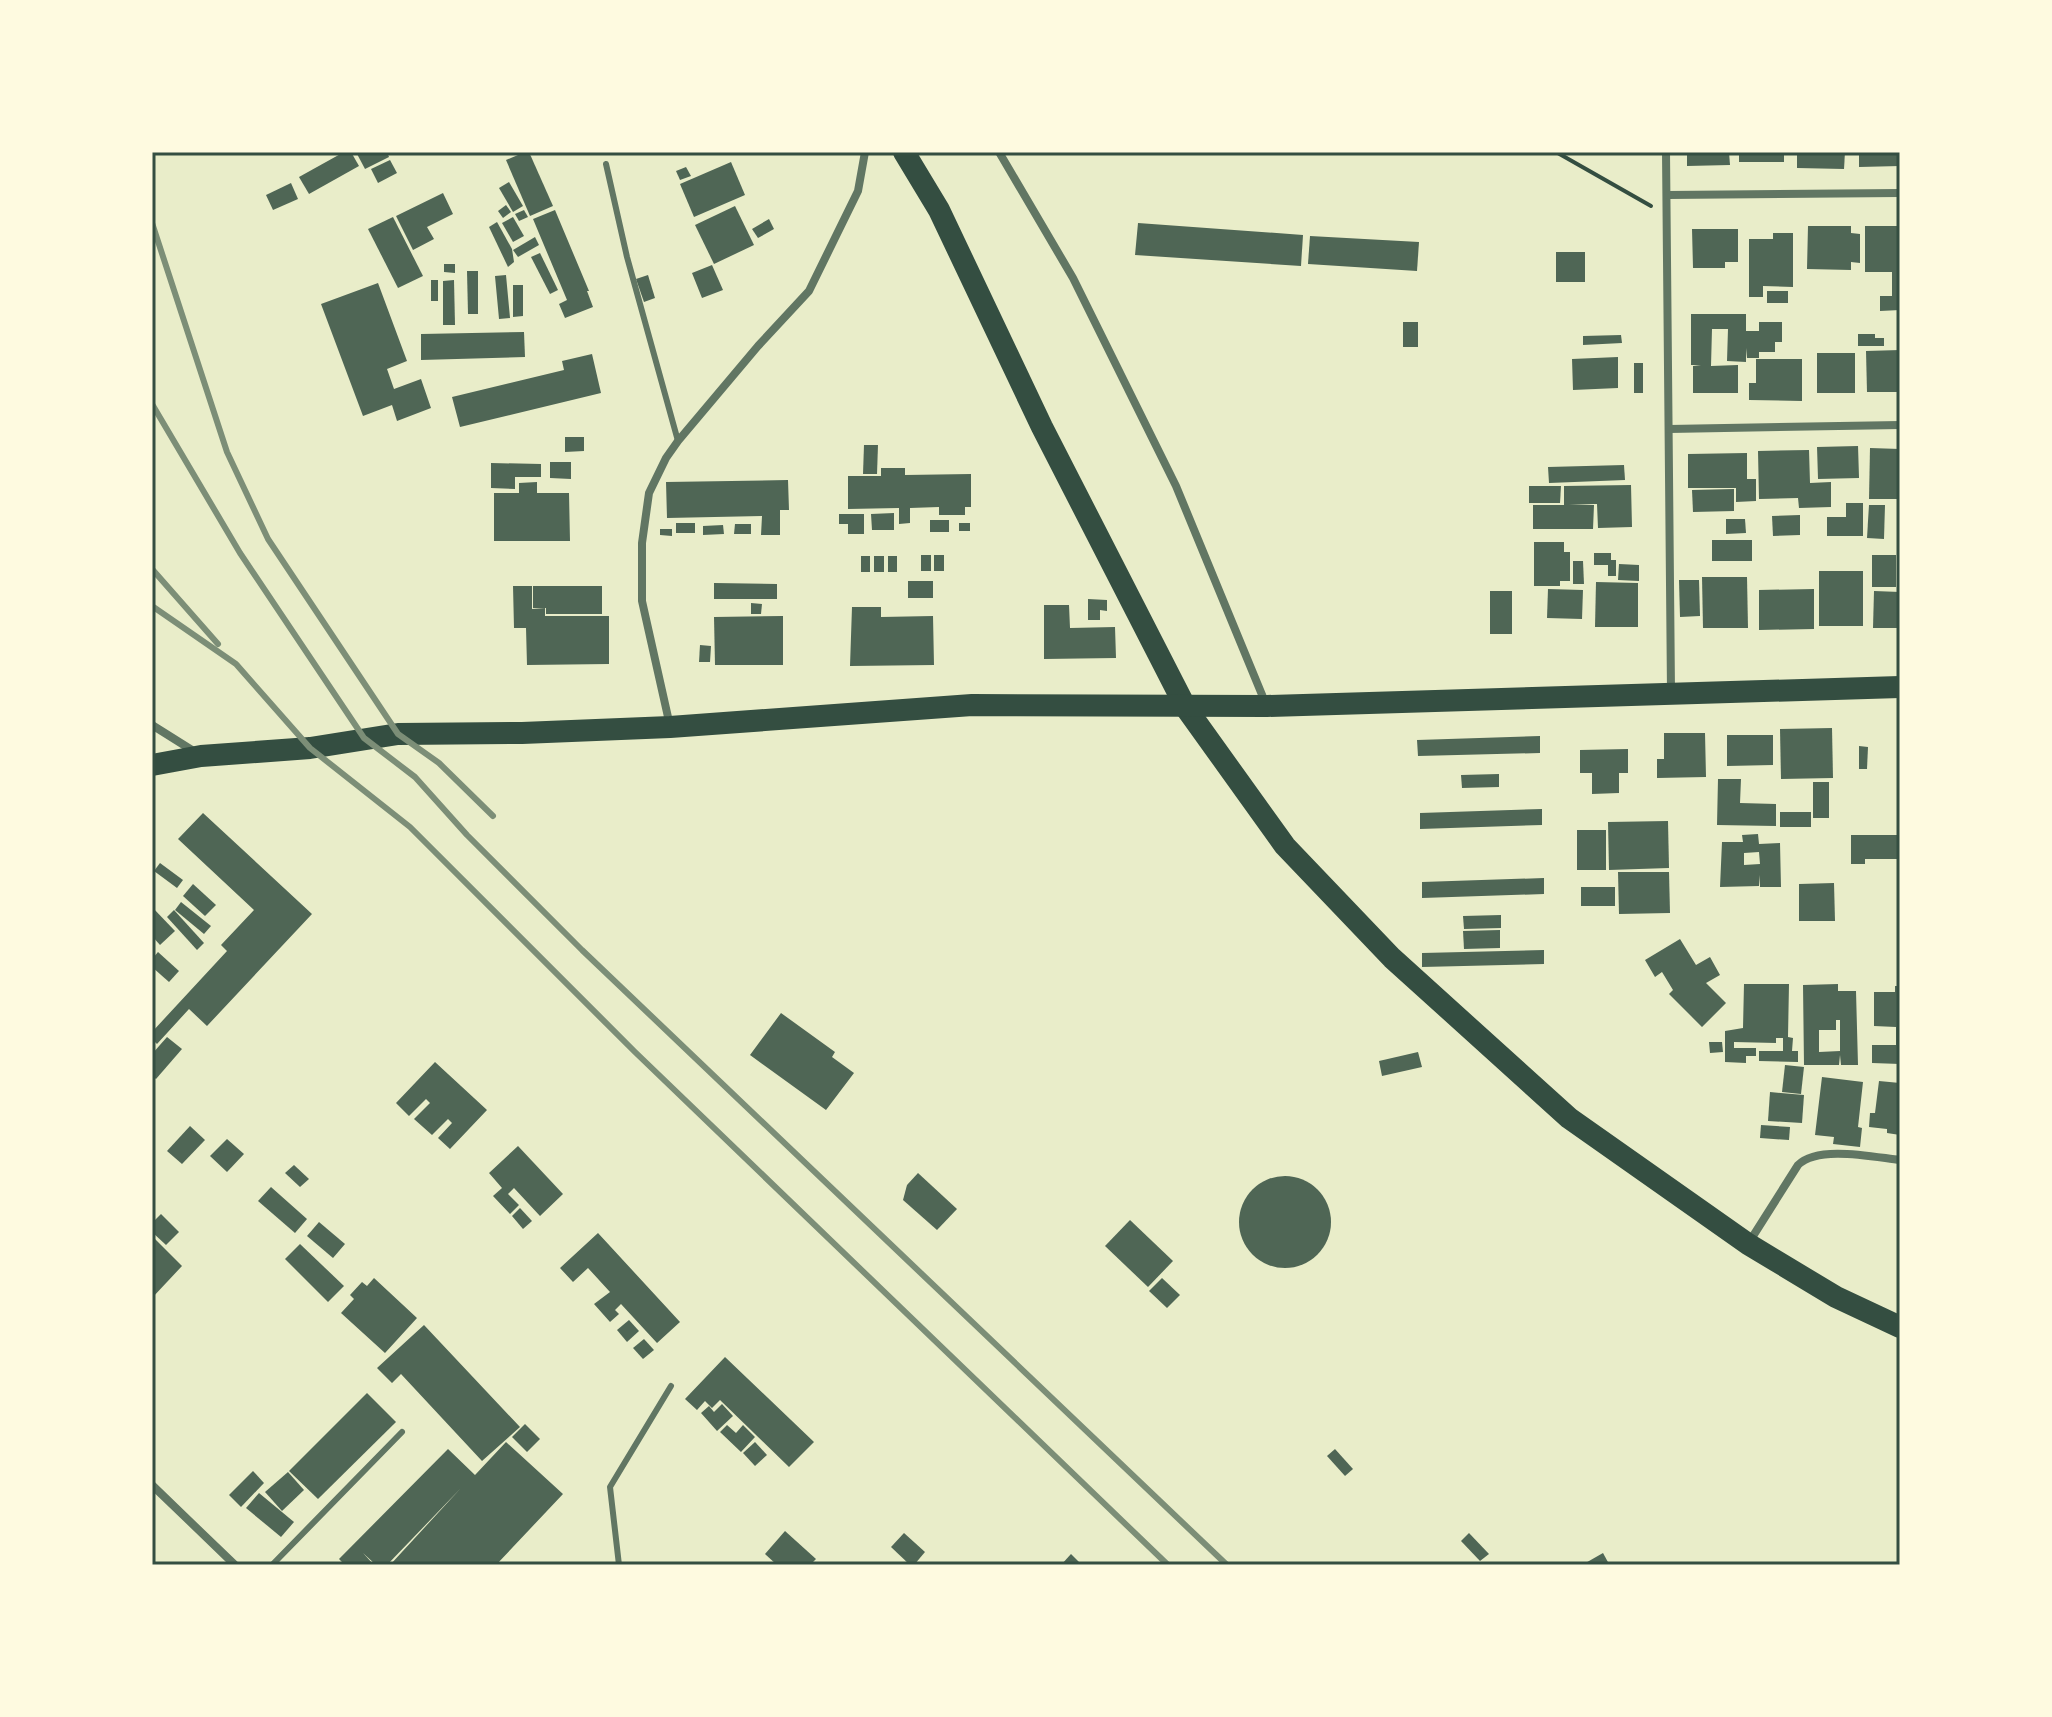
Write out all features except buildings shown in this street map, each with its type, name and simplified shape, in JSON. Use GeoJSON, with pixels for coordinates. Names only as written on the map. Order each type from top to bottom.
{"type":"FeatureCollection","features":[{"type":"Feature","properties":{"kind":"highway"},"geometry":{"type":"LineString","coordinates":[[904,152],[939,210],[1042,427],[1186,708],[1285,846],[1392,958],[1569,1118],[1748,1244],[1836,1297],[1900,1327]]}},
{"type":"Feature","properties":{"kind":"highway"},"geometry":{"type":"LineString","coordinates":[[152,765],[201,756],[310,748],[398,734],[670,727],[972,705],[1186,708],[1900,687]]}},
{"type":"Feature","properties":{"kind":"street"},"geometry":{"type":"LineString","coordinates":[[670,727],[642,601],[642,543],[649,493],[678,441],[809,291],[858,191],[865,152]]}},
{"type":"Feature","properties":{"kind":"street"},"geometry":{"type":"LineString","coordinates":[[999,152],[1073,278],[1176,486],[1267,706]]}},
{"type":"Feature","properties":{"kind":"street"},"geometry":{"type":"LineString","coordinates":[[1666,152],[1671,693]]}},
{"type":"Feature","properties":{"kind":"street"},"geometry":{"type":"LineString","coordinates":[[1668,195],[1900,193]]}},
{"type":"Feature","properties":{"kind":"street"},"geometry":{"type":"LineString","coordinates":[[1669,429],[1900,425]]}},
{"type":"Feature","properties":{"kind":"street"},"geometry":{"type":"LineString","coordinates":[[152,725],[201,756]]}},
{"type":"Feature","properties":{"kind":"street"},"geometry":{"type":"LineString","coordinates":[[1748,1244],[1806,1157],[1853,1155],[1900,1160]]}},
{"type":"Feature","properties":{"kind":"street"},"geometry":{"type":"LineString","coordinates":[[152,1485],[235,1565]]}},
{"type":"Feature","properties":{"kind":"lane"},"geometry":{"type":"LineString","coordinates":[[606,164],[627,257],[678,441]]}},
{"type":"Feature","properties":{"kind":"lane"},"geometry":{"type":"LineString","coordinates":[[619,1565],[610,1487],[671,1386]]}},
{"type":"Feature","properties":{"kind":"lane"},"geometry":{"type":"LineString","coordinates":[[272,1565],[402,1432]]}},
{"type":"Feature","properties":{"kind":"path"},"geometry":{"type":"LineString","coordinates":[[1556,152],[1668,216]]}},
{"type":"Feature","properties":{"kind":"railway"},"geometry":{"type":"LineString","coordinates":[[152,223],[227,452],[268,539],[398,734],[439,763],[493,816]]}},
{"type":"Feature","properties":{"kind":"railway"},"geometry":{"type":"LineString","coordinates":[[152,404],[240,553],[364,738],[415,777],[467,835],[582,950],[1227,1565]]}},
{"type":"Feature","properties":{"kind":"railway"},"geometry":{"type":"LineString","coordinates":[[152,569],[218,644]]}},
{"type":"Feature","properties":{"kind":"railway"},"geometry":{"type":"LineString","coordinates":[[152,606],[236,664],[310,748],[410,827],[635,1052],[1168,1565]]}}]}
